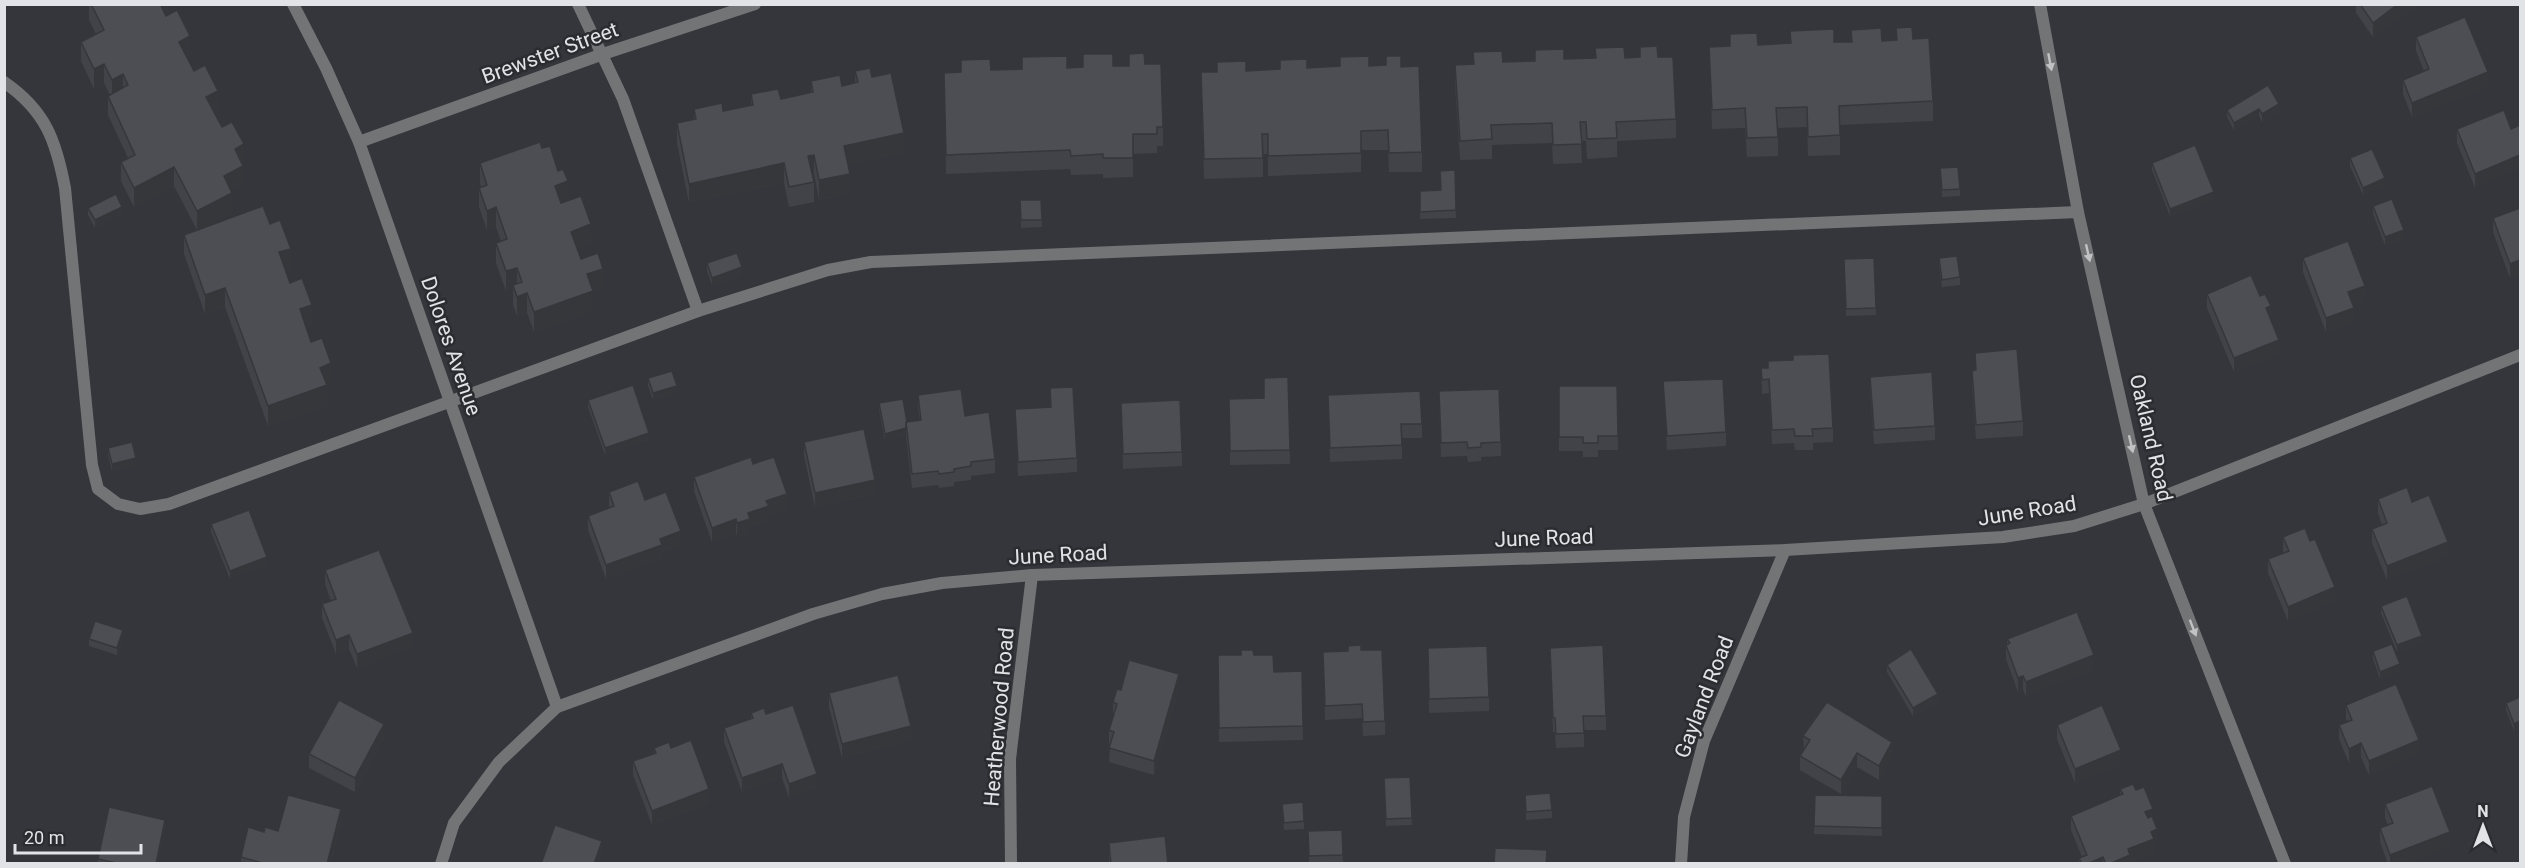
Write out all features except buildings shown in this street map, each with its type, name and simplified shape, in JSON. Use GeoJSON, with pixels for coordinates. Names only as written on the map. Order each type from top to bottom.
{"type":"FeatureCollection","features":[{"type":"Feature","properties":{"kind":"street","name":"Dolores Avenue"},"geometry":{"type":"LineString","coordinates":[[293,4],[326,68],[359,142],[557,706]]}},
{"type":"Feature","properties":{"kind":"street"},"geometry":{"type":"LineString","coordinates":[[578,4],[623,99],[698,310]]}},
{"type":"Feature","properties":{"kind":"street","name":"Brewster Street"},"geometry":{"type":"LineString","coordinates":[[359,142],[603,54],[755,4]]}},
{"type":"Feature","properties":{"kind":"street","name":"Oakland Road"},"geometry":{"type":"LineString","coordinates":[[2040,4],[2078,212],[2144,504],[2285,864]]}},
{"type":"Feature","properties":{"kind":"street"},"geometry":{"type":"LineString","coordinates":[[4,82],[23,95],[41,117],[57,148],[65,188],[92,465],[98,489],[118,504],[140,509],[169,504],[698,310],[828,270],[871,262],[2078,212]]}},
{"type":"Feature","properties":{"kind":"street","name":"June Road"},"geometry":{"type":"LineString","coordinates":[[557,706],[813,614],[882,594],[942,583],[1032,574],[1785,550],[2003,537],[2074,526],[2144,504],[2520,355]]}},
{"type":"Feature","properties":{"kind":"street","name":"Gayland Road"},"geometry":{"type":"LineString","coordinates":[[1681,864],[1684,817],[1704,741],[1785,550]]}},
{"type":"Feature","properties":{"kind":"street","name":"Heatherwood Road"},"geometry":{"type":"LineString","coordinates":[[1011,864],[1010,759],[1032,574]]}},
{"type":"Feature","properties":{"kind":"street"},"geometry":{"type":"LineString","coordinates":[[441,864],[453,823],[499,762],[557,706]]}}]}
